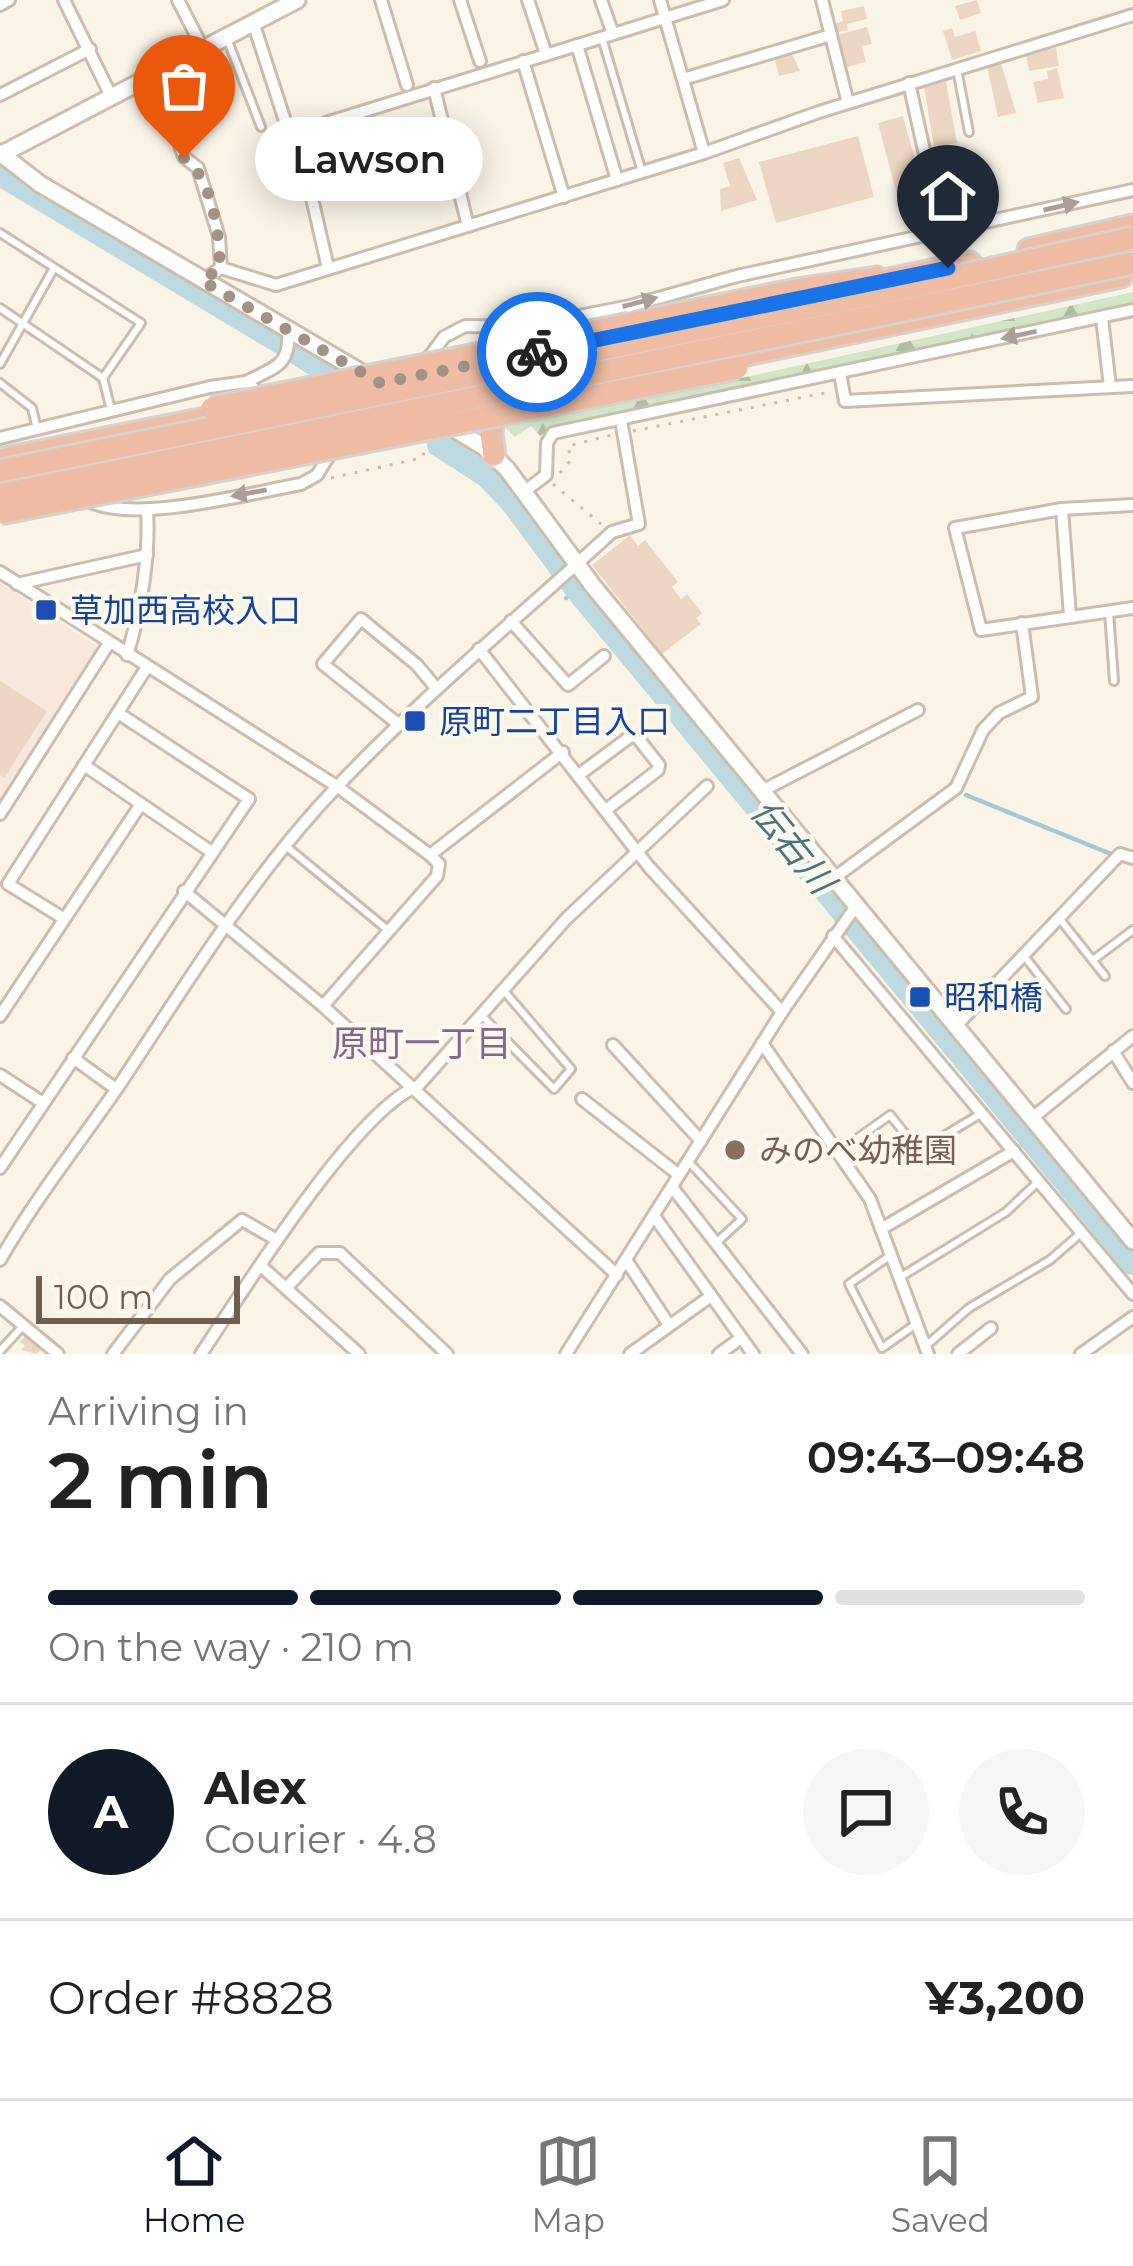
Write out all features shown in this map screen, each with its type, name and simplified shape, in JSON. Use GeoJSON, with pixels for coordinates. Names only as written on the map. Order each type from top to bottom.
{"type":"FeatureCollection","features":[{"type":"Feature","properties":{"kind":"highway"},"geometry":{"type":"LineString","coordinates":[[0,459],[948,268],[1133,223]]}},
{"type":"Feature","properties":{"kind":"highway"},"geometry":{"type":"LineString","coordinates":[[0,470],[1133,238]]}},
{"type":"Feature","properties":{"kind":"highway"},"geometry":{"type":"LineString","coordinates":[[0,495],[1133,263]]}},
{"type":"Feature","properties":{"kind":"highway"},"geometry":{"type":"LineString","coordinates":[[0,459],[212,408],[797,290],[948,268]]}},
{"type":"Feature","properties":{"kind":"highway"},"geometry":{"type":"LineString","coordinates":[[0,509],[70,490],[1133,275]]}},
{"type":"Feature","properties":{"kind":"highway"},"geometry":{"type":"LineString","coordinates":[[0,509],[736,368],[954,313]]}},
{"type":"Feature","properties":{"kind":"highway"},"geometry":{"type":"LineString","coordinates":[[494,455],[495,405]]}},
{"type":"Feature","properties":{"kind":"street"},"geometry":{"type":"LineString","coordinates":[[0,4],[9,0]]}},
{"type":"Feature","properties":{"kind":"street"},"geometry":{"type":"LineString","coordinates":[[64,0],[111,96]]}},
{"type":"Feature","properties":{"kind":"street"},"geometry":{"type":"LineString","coordinates":[[178,0],[203,49]]}},
{"type":"Feature","properties":{"kind":"street"},"geometry":{"type":"LineString","coordinates":[[297,0],[0,154],[40,184],[288,327],[494,455],[525,491],[573,567],[1133,1241]]}},
{"type":"Feature","properties":{"kind":"street"},"geometry":{"type":"LineString","coordinates":[[381,0],[407,85]]}},
{"type":"Feature","properties":{"kind":"street"},"geometry":{"type":"LineString","coordinates":[[460,0],[480,61]]}},
{"type":"Feature","properties":{"kind":"street"},"geometry":{"type":"LineString","coordinates":[[528,0],[546,54]]}},
{"type":"Feature","properties":{"kind":"street"},"geometry":{"type":"LineString","coordinates":[[601,0],[608,36]]}},
{"type":"Feature","properties":{"kind":"street"},"geometry":{"type":"LineString","coordinates":[[660,0],[704,154]]}},
{"type":"Feature","properties":{"kind":"street"},"geometry":{"type":"LineString","coordinates":[[326,124],[723,0]]}},
{"type":"Feature","properties":{"kind":"street"},"geometry":{"type":"LineString","coordinates":[[822,0],[848,103]]}},
{"type":"Feature","properties":{"kind":"street"},"geometry":{"type":"LineString","coordinates":[[220,268],[276,285],[704,154],[908,83],[1133,15]]}},
{"type":"Feature","properties":{"kind":"street"},"geometry":{"type":"LineString","coordinates":[[254,22],[286,124],[298,137],[328,268]]}},
{"type":"Feature","properties":{"kind":"street"},"geometry":{"type":"LineString","coordinates":[[683,79],[831,35]]}},
{"type":"Feature","properties":{"kind":"street"},"geometry":{"type":"LineString","coordinates":[[577,45],[617,180]]}},
{"type":"Feature","properties":{"kind":"street"},"geometry":{"type":"LineString","coordinates":[[0,95],[90,50]]}},
{"type":"Feature","properties":{"kind":"street"},"geometry":{"type":"LineString","coordinates":[[523,61],[564,197]]}},
{"type":"Feature","properties":{"kind":"street"},"geometry":{"type":"LineString","coordinates":[[155,73],[184,158],[198,168],[219,237],[220,268]]}},
{"type":"Feature","properties":{"kind":"street"},"geometry":{"type":"LineString","coordinates":[[908,83],[934,195]]}},
{"type":"Feature","properties":{"kind":"street"},"geometry":{"type":"LineString","coordinates":[[434,88],[468,226]]}},
{"type":"Feature","properties":{"kind":"street"},"geometry":{"type":"LineString","coordinates":[[356,114],[370,178],[449,152]]}},
{"type":"Feature","properties":{"kind":"street"},"geometry":{"type":"LineString","coordinates":[[429,374],[436,345],[465,326],[523,326],[630,306],[737,276],[1133,190]]}},
{"type":"Feature","properties":{"kind":"street"},"geometry":{"type":"LineString","coordinates":[[202,281],[220,268]]}},
{"type":"Feature","properties":{"kind":"street"},"geometry":{"type":"LineString","coordinates":[[525,491],[545,475],[547,443],[553,433],[622,426],[1133,310]]}},
{"type":"Feature","properties":{"kind":"street"},"geometry":{"type":"LineString","coordinates":[[1102,318],[1110,387]]}},
{"type":"Feature","properties":{"kind":"street"},"geometry":{"type":"LineString","coordinates":[[0,438],[246,382],[283,363],[290,350],[288,327]]}},
{"type":"Feature","properties":{"kind":"street"},"geometry":{"type":"LineString","coordinates":[[840,373],[845,401],[1133,386]]}},
{"type":"Feature","properties":{"kind":"street"},"geometry":{"type":"LineString","coordinates":[[246,382],[274,405]]}},
{"type":"Feature","properties":{"kind":"street"},"geometry":{"type":"LineString","coordinates":[[0,1260],[30,1208],[116,1089],[226,922],[338,787],[436,688],[611,532],[639,524],[622,426]]}},
{"type":"Feature","properties":{"kind":"street"},"geometry":{"type":"LineString","coordinates":[[70,490],[117,512],[302,484],[316,476],[341,436]]}},
{"type":"Feature","properties":{"kind":"street"},"geometry":{"type":"LineString","coordinates":[[1133,505],[1062,509],[955,527],[981,630],[1133,608]]}},
{"type":"Feature","properties":{"kind":"street"},"geometry":{"type":"LineString","coordinates":[[1062,509],[1070,616]]}},
{"type":"Feature","properties":{"kind":"street"},"geometry":{"type":"LineString","coordinates":[[127,655],[147,555],[146,510]]}},
{"type":"Feature","properties":{"kind":"street"},"geometry":{"type":"LineString","coordinates":[[17,584],[147,555]]}},
{"type":"Feature","properties":{"kind":"street"},"geometry":{"type":"LineString","coordinates":[[0,572],[338,787],[439,864],[437,876],[323,1006]]}},
{"type":"Feature","properties":{"kind":"street"},"geometry":{"type":"LineString","coordinates":[[398,724],[323,664],[361,619],[436,688]]}},
{"type":"Feature","properties":{"kind":"street"},"geometry":{"type":"LineString","coordinates":[[511,621],[568,685],[604,656]]}},
{"type":"Feature","properties":{"kind":"street"},"geometry":{"type":"LineString","coordinates":[[834,878],[956,788],[983,730],[999,713],[1032,697],[1022,623]]}},
{"type":"Feature","properties":{"kind":"street"},"geometry":{"type":"LineString","coordinates":[[0,814],[109,644]]}},
{"type":"Feature","properties":{"kind":"street"},"geometry":{"type":"LineString","coordinates":[[479,649],[640,853],[782,1012]]}},
{"type":"Feature","properties":{"kind":"street"},"geometry":{"type":"LineString","coordinates":[[63,918],[8,884],[146,667]]}},
{"type":"Feature","properties":{"kind":"street"},"geometry":{"type":"LineString","coordinates":[[762,791],[918,710]]}},
{"type":"Feature","properties":{"kind":"street"},"geometry":{"type":"LineString","coordinates":[[0,1168],[248,799],[118,713]]}},
{"type":"Feature","properties":{"kind":"street"},"geometry":{"type":"LineString","coordinates":[[580,774],[637,736],[658,770],[607,809]]}},
{"type":"Feature","properties":{"kind":"street"},"geometry":{"type":"LineString","coordinates":[[430,856],[563,752]]}},
{"type":"Feature","properties":{"kind":"street"},"geometry":{"type":"LineString","coordinates":[[84,765],[210,851]]}},
{"type":"Feature","properties":{"kind":"street"},"geometry":{"type":"LineString","coordinates":[[201,1354],[277,1240],[343,1155],[401,1093],[418,1087],[566,919],[707,786]]}},
{"type":"Feature","properties":{"kind":"street"},"geometry":{"type":"LineString","coordinates":[[0,1016],[141,804]]}},
{"type":"Feature","properties":{"kind":"street"},"geometry":{"type":"LineString","coordinates":[[955,1027],[1120,854],[1133,858]]}},
{"type":"Feature","properties":{"kind":"street"},"geometry":{"type":"LineString","coordinates":[[184,891],[323,1006],[616,1275]]}},
{"type":"Feature","properties":{"kind":"street"},"geometry":{"type":"LineString","coordinates":[[566,1354],[782,1012],[854,908]]}},
{"type":"Feature","properties":{"kind":"street"},"geometry":{"type":"LineString","coordinates":[[836,933],[1133,1294]]}},
{"type":"Feature","properties":{"kind":"street"},"geometry":{"type":"LineString","coordinates":[[1031,1119],[1133,1036]]}},
{"type":"Feature","properties":{"kind":"street"},"geometry":{"type":"LineString","coordinates":[[762,1043],[870,1198],[926,1350]]}},
{"type":"Feature","properties":{"kind":"street"},"geometry":{"type":"LineString","coordinates":[[613,1045],[701,1141]]}},
{"type":"Feature","properties":{"kind":"street"},"geometry":{"type":"LineString","coordinates":[[1113,1051],[1133,1083]]}},
{"type":"Feature","properties":{"kind":"street"},"geometry":{"type":"LineString","coordinates":[[73,1058],[116,1089]]}},
{"type":"Feature","properties":{"kind":"street"},"geometry":{"type":"LineString","coordinates":[[0,1075],[43,1103]]}},
{"type":"Feature","properties":{"kind":"street"},"geometry":{"type":"LineString","coordinates":[[582,1099],[679,1175]]}},
{"type":"Feature","properties":{"kind":"street"},"geometry":{"type":"LineString","coordinates":[[0,1143],[12,1151]]}},
{"type":"Feature","properties":{"kind":"street"},"geometry":{"type":"LineString","coordinates":[[881,1229],[1014,1151]]}},
{"type":"Feature","properties":{"kind":"street"},"geometry":{"type":"LineString","coordinates":[[672,1187],[802,1354]]}},
{"type":"Feature","properties":{"kind":"street"},"geometry":{"type":"LineString","coordinates":[[654,1216],[753,1354]]}},
{"type":"Feature","properties":{"kind":"street"},"geometry":{"type":"LineString","coordinates":[[113,1354],[170,1280],[242,1220],[277,1240]]}},
{"type":"Feature","properties":{"kind":"street"},"geometry":{"type":"LineString","coordinates":[[288,1286],[319,1252],[340,1253],[447,1354]]}},
{"type":"Feature","properties":{"kind":"street"},"geometry":{"type":"LineString","coordinates":[[626,1260],[669,1325]]}},
{"type":"Feature","properties":{"kind":"street"},"geometry":{"type":"LineString","coordinates":[[261,1266],[359,1354]]}},
{"type":"Feature","properties":{"kind":"street"},"geometry":{"type":"LineString","coordinates":[[630,1354],[711,1296]]}},
{"type":"Feature","properties":{"kind":"street"},"geometry":{"type":"LineString","coordinates":[[0,1306],[58,1354]]}},
{"type":"Feature","properties":{"kind":"street"},"geometry":{"type":"LineString","coordinates":[[1081,1354],[1133,1317]]}},
{"type":"Feature","properties":{"kind":"street"},"geometry":{"type":"LineString","coordinates":[[958,1354],[991,1328]]}},
{"type":"Feature","properties":{"kind":"street"},"geometry":{"type":"LineString","coordinates":[[719,1354],[741,1338]]}},
{"type":"Feature","properties":{"kind":"lane"},"geometry":{"type":"LineString","coordinates":[[608,36],[642,172]]}},
{"type":"Feature","properties":{"kind":"lane"},"geometry":{"type":"LineString","coordinates":[[226,37],[261,127]]}},
{"type":"Feature","properties":{"kind":"lane"},"geometry":{"type":"LineString","coordinates":[[957,69],[969,132]]}},
{"type":"Feature","properties":{"kind":"lane"},"geometry":{"type":"LineString","coordinates":[[0,233],[141,323],[104,378]]}},
{"type":"Feature","properties":{"kind":"lane"},"geometry":{"type":"LineString","coordinates":[[0,364],[55,268]]}},
{"type":"Feature","properties":{"kind":"lane"},"geometry":{"type":"LineString","coordinates":[[0,308],[104,378],[111,411]]}},
{"type":"Feature","properties":{"kind":"lane"},"geometry":{"type":"LineString","coordinates":[[0,383],[32,408],[37,429]]}},
{"type":"Feature","properties":{"kind":"lane"},"geometry":{"type":"LineString","coordinates":[[1108,612],[1114,681]]}},
{"type":"Feature","properties":{"kind":"lane"},"geometry":{"type":"LineString","coordinates":[[287,847],[388,931]]}},
{"type":"Feature","properties":{"kind":"lane"},"geometry":{"type":"LineString","coordinates":[[1059,919],[1105,976]]}},
{"type":"Feature","properties":{"kind":"lane"},"geometry":{"type":"LineString","coordinates":[[1093,960],[1133,931]]}},
{"type":"Feature","properties":{"kind":"lane"},"geometry":{"type":"LineString","coordinates":[[1024,956],[1066,1010]]}},
{"type":"Feature","properties":{"kind":"lane"},"geometry":{"type":"LineString","coordinates":[[481,1015],[554,1089],[572,1069],[505,991]]}},
{"type":"Feature","properties":{"kind":"lane"},"geometry":{"type":"LineString","coordinates":[[840,1151],[890,1115],[919,1151],[982,1113]]}},
{"type":"Feature","properties":{"kind":"lane"},"geometry":{"type":"LineString","coordinates":[[688,1161],[742,1219],[716,1244]]}},
{"type":"Feature","properties":{"kind":"lane"},"geometry":{"type":"LineString","coordinates":[[899,1278],[1006,1212],[1039,1181]]}},
{"type":"Feature","properties":{"kind":"lane"},"geometry":{"type":"LineString","coordinates":[[926,1350],[969,1308],[1050,1260],[1083,1232]]}},
{"type":"Feature","properties":{"kind":"lane"},"geometry":{"type":"LineString","coordinates":[[891,1255],[850,1284],[882,1348],[916,1324]]}},
{"type":"Feature","properties":{"kind":"lane"},"geometry":{"type":"LineString","coordinates":[[0,1351],[23,1325]]}},
{"type":"Feature","properties":{"kind":"path"},"geometry":{"type":"LineString","coordinates":[[560,473],[571,460],[568,446],[622,426],[837,390]]}},
{"type":"Feature","properties":{"kind":"path"},"geometry":{"type":"LineString","coordinates":[[316,476],[326,479],[422,458],[436,418]]}},
{"type":"Feature","properties":{"kind":"path"},"geometry":{"type":"LineString","coordinates":[[545,475],[611,532]]}},
{"type":"Feature","properties":{"kind":"shaded area"},"geometry":{"type":"Polygon","coordinates":[[[0,583],[98,647],[0,801],[0,583]]]}},
{"type":"Feature","properties":{"kind":"green space"},"geometry":{"type":"Polygon","coordinates":[[[1133,292],[1133,306],[553,427],[540,436],[531,426],[515,437],[501,424],[714,384],[1133,292]]]}},
{"type":"Feature","properties":{"kind":"building"},"geometry":{"type":"Polygon","coordinates":[[[977,0],[981,13],[960,20],[955,6],[977,0]]]}},
{"type":"Feature","properties":{"kind":"building"},"geometry":{"type":"Polygon","coordinates":[[[864,6],[867,19],[835,33],[833,24],[843,21],[841,11],[864,6]]]}},
{"type":"Feature","properties":{"kind":"building"},"geometry":{"type":"Polygon","coordinates":[[[867,27],[872,44],[862,46],[866,62],[841,69],[837,35],[867,27]]]}},
{"type":"Feature","properties":{"kind":"building"},"geometry":{"type":"Polygon","coordinates":[[[952,28],[955,37],[975,31],[981,51],[952,60],[943,31],[952,28]]]}},
{"type":"Feature","properties":{"kind":"building"},"geometry":{"type":"Polygon","coordinates":[[[1043,45],[1044,50],[1056,48],[1059,66],[1029,71],[1025,48],[1043,45]]]}},
{"type":"Feature","properties":{"kind":"building"},"geometry":{"type":"Polygon","coordinates":[[[791,52],[800,71],[779,76],[774,56],[791,52]]]}},
{"type":"Feature","properties":{"kind":"building"},"geometry":{"type":"Polygon","coordinates":[[[1001,63],[1016,113],[998,117],[987,66],[1001,63]]]}},
{"type":"Feature","properties":{"kind":"building"},"geometry":{"type":"Polygon","coordinates":[[[1057,68],[1064,98],[1038,103],[1033,82],[1048,79],[1047,71],[1057,68]]]}},
{"type":"Feature","properties":{"kind":"building"},"geometry":{"type":"Polygon","coordinates":[[[946,82],[957,143],[934,147],[924,87],[946,82]]]}},
{"type":"Feature","properties":{"kind":"building"},"geometry":{"type":"Polygon","coordinates":[[[903,116],[924,192],[898,199],[878,123],[903,116]]]}},
{"type":"Feature","properties":{"kind":"building"},"geometry":{"type":"Polygon","coordinates":[[[858,136],[874,197],[776,223],[759,162],[858,136]]]}},
{"type":"Feature","properties":{"kind":"building"},"geometry":{"type":"Polygon","coordinates":[[[739,158],[757,200],[721,211],[720,189],[730,186],[723,163],[739,158]]]}},
{"type":"Feature","properties":{"kind":"building"},"geometry":{"type":"Polygon","coordinates":[[[630,535],[638,546],[645,540],[678,582],[672,587],[681,599],[687,594],[702,613],[696,618],[701,624],[662,654],[592,565],[630,535]]]}},
{"type":"Feature","properties":{"kind":"building"},"geometry":{"type":"Polygon","coordinates":[[[0,681],[47,711],[4,778],[0,775],[0,681]]]}},
{"type":"Feature","properties":{"kind":"building"},"geometry":{"type":"Polygon","coordinates":[[[26,1335],[41,1349],[37,1354],[21,1350],[26,1335]]]}},
{"type":"Feature","properties":{"kind":"waterway","name":"伝右川"},"geometry":{"type":"LineString","coordinates":[[0,174],[282,343]]}},
{"type":"Feature","properties":{"kind":"waterway","name":"伝右川"},"geometry":{"type":"LineString","coordinates":[[297,353],[344,383]]}},
{"type":"Feature","properties":{"kind":"waterway","name":"伝右川"},"geometry":{"type":"LineString","coordinates":[[439,445],[487,476],[513,503],[578,591],[1133,1263]]}},
{"type":"Feature","properties":{"kind":"waterway"},"geometry":{"type":"LineString","coordinates":[[566,598],[578,591]]}},
{"type":"Feature","properties":{"kind":"waterway"},"geometry":{"type":"LineString","coordinates":[[966,795],[1116,856]]}},
{"type":"Feature","properties":{"kind":"way so far"},"geometry":{"type":"LineString","coordinates":[[184,158],[198,168],[219,237],[220,268],[202,281],[380,383],[537,352]]}},
{"type":"Feature","properties":{"kind":"place","name":"Lawson"},"geometry":{"type":"Point","coordinates":[184,158]}},
{"type":"Feature","properties":{"kind":"place","name":"草加西高校入口"},"geometry":{"type":"Point","coordinates":[46,610]}},
{"type":"Feature","properties":{"kind":"place","name":"原町二丁目入口"},"geometry":{"type":"Point","coordinates":[415,721]}},
{"type":"Feature","properties":{"kind":"place","name":"昭和橋"},"geometry":{"type":"Point","coordinates":[920,997]}},
{"type":"Feature","properties":{"kind":"place","name":"みのべ幼稚園"},"geometry":{"type":"Point","coordinates":[735,1150]}},
{"type":"Feature","properties":{"kind":"district","name":"原町一丁目"},"geometry":{"type":"Point","coordinates":[422,1043]}},
{"type":"Feature","properties":{"kind":"route"},"geometry":{"type":"LineString","coordinates":[[537,352],[948,268]]}}]}
